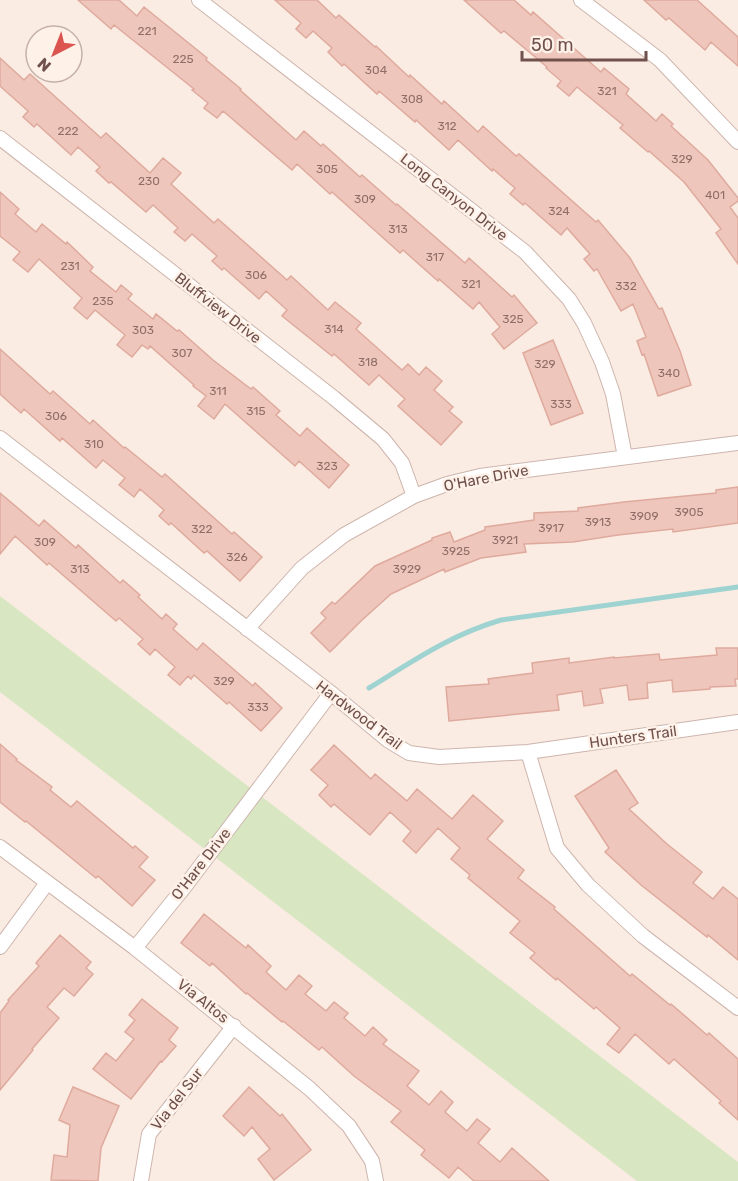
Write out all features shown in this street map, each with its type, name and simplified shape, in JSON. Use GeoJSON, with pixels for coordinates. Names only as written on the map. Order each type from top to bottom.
{"type":"FeatureCollection","features":[{"type":"Feature","properties":{"kind":"street","name":"Long Canyon Drive"},"geometry":{"type":"LineString","coordinates":[[199,0],[525,252],[547,275],[569,299],[584,323],[602,362],[613,394],[625,457]]}},
{"type":"Feature","properties":{"kind":"street"},"geometry":{"type":"LineString","coordinates":[[581,0],[660,60],[738,142]]}},
{"type":"Feature","properties":{"kind":"street","name":"Bluffview Drive"},"geometry":{"type":"LineString","coordinates":[[0,138],[333,398],[382,439],[402,463],[414,496]]}},
{"type":"Feature","properties":{"kind":"street","name":"Hardwood Trail"},"geometry":{"type":"LineString","coordinates":[[0,438],[331,693],[389,741],[409,753],[439,758],[528,752]]}},
{"type":"Feature","properties":{"kind":"street","name":"O'Hare Drive"},"geometry":{"type":"LineString","coordinates":[[247,629],[302,568],[344,535],[414,496],[447,484],[480,477],[738,443]]}},
{"type":"Feature","properties":{"kind":"street","name":"O'Hare Drive"},"geometry":{"type":"LineString","coordinates":[[135,948],[186,885],[331,693]]}},
{"type":"Feature","properties":{"kind":"street","name":"Hunters Trail"},"geometry":{"type":"LineString","coordinates":[[528,752],[738,722]]}},
{"type":"Feature","properties":{"kind":"street"},"geometry":{"type":"LineString","coordinates":[[528,752],[557,848],[588,885],[643,936],[738,1008]]}},
{"type":"Feature","properties":{"kind":"street","name":"Via Altos"},"geometry":{"type":"LineString","coordinates":[[0,847],[135,948],[310,1089],[349,1126],[372,1161],[376,1181]]}},
{"type":"Feature","properties":{"kind":"street"},"geometry":{"type":"LineString","coordinates":[[0,947],[47,884]]}},
{"type":"Feature","properties":{"kind":"street","name":"Via del Sur"},"geometry":{"type":"LineString","coordinates":[[141,1181],[149,1134],[234,1026]]}},
{"type":"Feature","properties":{"kind":"green space"},"geometry":{"type":"Polygon","coordinates":[[[0,596],[738,1162],[738,1181],[637,1181],[0,692],[0,596]]]}},
{"type":"Feature","properties":{"kind":"building"},"geometry":{"type":"Polygon","coordinates":[[[78,0],[119,0],[137,16],[144,7],[207,58],[206,60],[296,140],[304,131],[321,146],[323,144],[465,263],[469,258],[512,297],[514,295],[537,323],[504,349],[492,334],[500,327],[479,302],[473,309],[403,250],[400,253],[297,164],[292,170],[223,111],[217,118],[204,108],[208,103],[192,90],[194,89],[114,25],[111,29],[78,0]]]}},
{"type":"Feature","properties":{"kind":"building"},"geometry":{"type":"Polygon","coordinates":[[[275,0],[317,0],[336,18],[339,15],[442,104],[444,101],[478,132],[483,126],[516,156],[519,154],[596,222],[598,220],[630,258],[659,309],[662,308],[691,385],[658,396],[644,354],[642,355],[637,341],[646,337],[633,304],[621,311],[597,269],[594,271],[584,259],[590,254],[567,228],[561,235],[525,203],[523,205],[510,194],[515,188],[493,169],[492,171],[458,140],[449,150],[379,91],[377,94],[344,64],[342,66],[328,52],[332,48],[313,31],[306,38],[296,29],[301,23],[275,0]]]}},
{"type":"Feature","properties":{"kind":"building"},"geometry":{"type":"Polygon","coordinates":[[[464,0],[514,0],[531,15],[533,12],[601,72],[604,68],[629,89],[626,94],[656,121],[662,114],[673,124],[671,126],[708,160],[738,198],[738,201],[730,207],[738,218],[738,264],[716,233],[721,229],[684,182],[620,128],[623,125],[577,87],[569,96],[557,86],[561,81],[547,67],[504,31],[501,33],[464,0]]]}},
{"type":"Feature","properties":{"kind":"building"},"geometry":{"type":"Polygon","coordinates":[[[644,0],[697,0],[738,37],[738,66],[711,42],[705,50],[669,18],[666,20],[644,0]]]}},
{"type":"Feature","properties":{"kind":"building"},"geometry":{"type":"Polygon","coordinates":[[[0,58],[24,80],[24,84],[41,84],[101,138],[106,133],[150,173],[163,158],[181,173],[171,184],[214,223],[218,219],[287,280],[291,276],[328,310],[335,302],[361,323],[356,329],[402,370],[408,364],[419,375],[426,367],[442,381],[434,390],[453,407],[449,411],[462,422],[441,445],[398,406],[405,399],[379,375],[369,385],[334,354],[332,356],[282,316],[287,310],[266,291],[259,299],[224,268],[222,270],[212,261],[217,256],[192,234],[185,241],[174,232],[178,228],[153,205],[146,212],[111,182],[109,183],[96,171],[100,167],[78,147],[71,155],[37,124],[34,127],[23,117],[28,111],[0,86],[0,58]]]}},
{"type":"Feature","properties":{"kind":"building"},"geometry":{"type":"Polygon","coordinates":[[[0,192],[19,209],[15,214],[36,232],[42,224],[66,244],[67,242],[93,267],[90,271],[116,292],[121,285],[132,294],[128,299],[153,319],[156,314],[251,389],[253,387],[280,411],[276,415],[300,436],[307,428],[349,465],[329,488],[299,461],[295,466],[225,404],[214,419],[198,406],[206,396],[150,346],[148,349],[142,345],[132,357],[117,345],[125,335],[95,310],[87,319],[74,308],[82,298],[39,259],[28,272],[13,260],[20,252],[0,236],[0,192]]]}},
{"type":"Feature","properties":{"kind":"building"},"geometry":{"type":"Polygon","coordinates":[[[553,340],[583,413],[551,425],[523,353],[553,340]]]}},
{"type":"Feature","properties":{"kind":"building"},"geometry":{"type":"Polygon","coordinates":[[[0,349],[50,394],[53,391],[90,424],[93,420],[124,448],[162,477],[165,474],[232,534],[234,532],[262,557],[240,581],[207,551],[204,553],[171,523],[169,525],[159,516],[164,510],[140,489],[134,497],[119,485],[125,478],[103,460],[96,468],[62,438],[60,441],[24,409],[21,413],[0,394],[0,349]]]}},
{"type":"Feature","properties":{"kind":"building"},"geometry":{"type":"Polygon","coordinates":[[[738,487],[738,523],[673,532],[673,529],[618,535],[573,542],[524,544],[526,552],[481,558],[445,572],[444,569],[391,594],[330,652],[311,633],[326,618],[321,613],[332,602],[335,604],[375,566],[432,538],[450,532],[454,542],[485,530],[485,527],[534,520],[534,513],[578,511],[578,508],[716,493],[716,490],[738,487]]]}},
{"type":"Feature","properties":{"kind":"building"},"geometry":{"type":"Polygon","coordinates":[[[0,493],[39,526],[44,520],[76,548],[78,545],[120,583],[123,580],[162,619],[166,614],[177,624],[173,629],[197,650],[203,643],[253,686],[255,683],[282,708],[261,731],[194,675],[191,679],[188,676],[180,685],[168,675],[175,667],[155,649],[150,655],[138,644],[143,639],[119,618],[116,621],[15,536],[0,554],[0,493]]]}},
{"type":"Feature","properties":{"kind":"building"},"geometry":{"type":"Polygon","coordinates":[[[716,648],[738,648],[736,686],[673,692],[672,680],[647,683],[648,698],[629,700],[627,685],[600,689],[603,703],[584,706],[582,691],[557,695],[559,710],[449,721],[446,687],[489,684],[488,679],[533,673],[532,663],[569,658],[569,663],[659,654],[660,660],[717,655],[716,648]]]}},
{"type":"Feature","properties":{"kind":"building"},"geometry":{"type":"Polygon","coordinates":[[[0,744],[16,760],[52,787],[50,790],[71,807],[77,801],[133,848],[135,846],[148,857],[139,867],[155,880],[132,906],[98,876],[96,878],[0,802],[0,744]]]}},
{"type":"Feature","properties":{"kind":"building"},"geometry":{"type":"Polygon","coordinates":[[[334,745],[371,779],[375,774],[407,801],[417,789],[452,819],[473,795],[503,821],[487,839],[524,870],[518,878],[555,907],[554,909],[630,976],[632,974],[707,1035],[709,1033],[738,1059],[738,1120],[719,1103],[721,1101],[674,1059],[669,1064],[635,1034],[619,1053],[607,1044],[620,1028],[596,1007],[594,1009],[530,958],[535,953],[510,933],[520,921],[468,878],[470,875],[451,859],[460,848],[438,828],[416,853],[403,841],[411,831],[390,812],[370,835],[334,804],[331,807],[319,795],[328,785],[311,770],[334,745]]]}},
{"type":"Feature","properties":{"kind":"building"},"geometry":{"type":"Polygon","coordinates":[[[616,770],[638,803],[629,809],[702,872],[693,883],[713,899],[723,887],[738,899],[738,960],[641,885],[605,852],[609,848],[575,796],[616,770]]]}},
{"type":"Feature","properties":{"kind":"building"},"geometry":{"type":"Polygon","coordinates":[[[204,914],[246,948],[248,945],[271,966],[266,972],[286,990],[299,975],[312,986],[305,994],[326,1011],[334,1002],[348,1013],[344,1018],[365,1036],[373,1027],[387,1040],[383,1044],[419,1071],[407,1086],[429,1105],[441,1091],[453,1102],[445,1112],[467,1131],[477,1119],[490,1129],[478,1143],[500,1162],[512,1148],[549,1181],[474,1181],[458,1167],[449,1178],[421,1155],[425,1150],[391,1122],[401,1111],[354,1076],[322,1047],[319,1050],[246,994],[212,963],[210,966],[181,943],[204,914]]]}},
{"type":"Feature","properties":{"kind":"building"},"geometry":{"type":"Polygon","coordinates":[[[60,935],[91,962],[86,968],[93,974],[74,996],[64,988],[47,1007],[59,1018],[0,1090],[0,1013],[8,1000],[39,966],[36,963],[60,935]]]}},
{"type":"Feature","properties":{"kind":"building"},"geometry":{"type":"Polygon","coordinates":[[[142,999],[178,1028],[169,1040],[176,1046],[131,1099],[93,1069],[106,1053],[116,1061],[134,1039],[125,1032],[135,1020],[129,1015],[142,999]]]}},
{"type":"Feature","properties":{"kind":"building"},"geometry":{"type":"Polygon","coordinates":[[[73,1087],[119,1106],[101,1148],[98,1181],[51,1180],[54,1155],[67,1157],[70,1125],[59,1120],[73,1087]]]}},
{"type":"Feature","properties":{"kind":"building"},"geometry":{"type":"Polygon","coordinates":[[[249,1087],[280,1116],[282,1114],[311,1150],[274,1180],[258,1159],[270,1149],[252,1127],[244,1136],[223,1116],[249,1087]]]}},
{"type":"Feature","properties":{"kind":"waterway"},"geometry":{"type":"LineString","coordinates":[[369,688],[448,641],[501,620],[738,587]]}}]}
